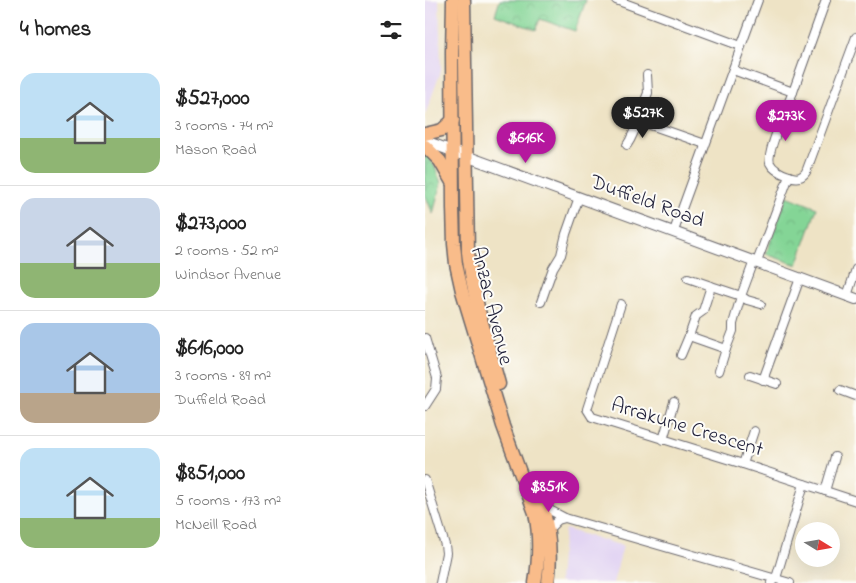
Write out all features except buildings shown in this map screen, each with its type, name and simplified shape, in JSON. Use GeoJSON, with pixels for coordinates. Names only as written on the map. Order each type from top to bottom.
{"type":"FeatureCollection","features":[{"type":"Feature","properties":{"kind":"highway","name":"Anzac Avenue"},"geometry":{"type":"LineString","coordinates":[[453,0],[453,184],[456,264],[503,426],[532,503],[537,525],[539,556],[535,583]]}},
{"type":"Feature","properties":{"kind":"highway","name":"Anzac Avenue"},"geometry":{"type":"LineString","coordinates":[[464,0],[468,252],[474,289],[507,413],[542,506],[548,530],[550,554],[548,583]]}},
{"type":"Feature","properties":{"kind":"highway"},"geometry":{"type":"LineString","coordinates":[[425,134],[442,130],[453,120]]}},
{"type":"Feature","properties":{"kind":"highway"},"geometry":{"type":"LineString","coordinates":[[425,146],[443,165],[453,184]]}},
{"type":"Feature","properties":{"kind":"street"},"geometry":{"type":"LineString","coordinates":[[616,0],[741,46]]}},
{"type":"Feature","properties":{"kind":"street"},"geometry":{"type":"LineString","coordinates":[[674,231],[757,0]]}},
{"type":"Feature","properties":{"kind":"street"},"geometry":{"type":"LineString","coordinates":[[826,0],[769,157],[770,164],[782,173],[799,178],[806,172],[856,37]]}},
{"type":"Feature","properties":{"kind":"street"},"geometry":{"type":"LineString","coordinates":[[733,70],[793,92]]}},
{"type":"Feature","properties":{"kind":"street"},"geometry":{"type":"LineString","coordinates":[[627,145],[642,122],[641,110],[648,93],[647,75]]}},
{"type":"Feature","properties":{"kind":"street"},"geometry":{"type":"LineString","coordinates":[[642,122],[705,144]]}},
{"type":"Feature","properties":{"kind":"street","name":"Duffield Road"},"geometry":{"type":"LineString","coordinates":[[425,141],[852,297]]}},
{"type":"Feature","properties":{"kind":"street"},"geometry":{"type":"LineString","coordinates":[[719,372],[733,331],[733,324],[741,296],[789,176]]}},
{"type":"Feature","properties":{"kind":"street"},"geometry":{"type":"LineString","coordinates":[[541,302],[553,268],[561,255],[579,197]]}},
{"type":"Feature","properties":{"kind":"street"},"geometry":{"type":"LineString","coordinates":[[852,297],[856,269]]}},
{"type":"Feature","properties":{"kind":"street"},"geometry":{"type":"LineString","coordinates":[[688,278],[761,304]]}},
{"type":"Feature","properties":{"kind":"street"},"geometry":{"type":"LineString","coordinates":[[763,380],[800,278]]}},
{"type":"Feature","properties":{"kind":"street"},"geometry":{"type":"LineString","coordinates":[[681,355],[696,316],[703,311],[711,286]]}},
{"type":"Feature","properties":{"kind":"street","name":"Arrakune Crescent"},"geometry":{"type":"LineString","coordinates":[[621,304],[587,409],[592,417],[856,501]]}},
{"type":"Feature","properties":{"kind":"street"},"geometry":{"type":"LineString","coordinates":[[689,336],[727,349]]}},
{"type":"Feature","properties":{"kind":"street"},"geometry":{"type":"LineString","coordinates":[[425,338],[437,378],[436,389],[425,406]]}},
{"type":"Feature","properties":{"kind":"street"},"geometry":{"type":"LineString","coordinates":[[750,375],[777,384]]}},
{"type":"Feature","properties":{"kind":"street"},"geometry":{"type":"LineString","coordinates":[[840,390],[855,396],[856,387]]}},
{"type":"Feature","properties":{"kind":"street"},"geometry":{"type":"LineString","coordinates":[[663,440],[674,402]]}},
{"type":"Feature","properties":{"kind":"street"},"geometry":{"type":"LineString","coordinates":[[743,464],[753,431]]}},
{"type":"Feature","properties":{"kind":"street"},"geometry":{"type":"LineString","coordinates":[[825,491],[835,456]]}},
{"type":"Feature","properties":{"kind":"street"},"geometry":{"type":"LineString","coordinates":[[425,480],[428,498],[445,545],[440,583]]}},
{"type":"Feature","properties":{"kind":"street"},"geometry":{"type":"LineString","coordinates":[[772,581],[777,575],[804,484]]}},
{"type":"Feature","properties":{"kind":"street"},"geometry":{"type":"LineString","coordinates":[[542,506],[565,518],[772,581],[791,583]]}},
{"type":"Feature","properties":{"kind":"street"},"geometry":{"type":"LineString","coordinates":[[548,530],[558,520],[565,518]]}},
{"type":"Feature","properties":{"kind":"shaded area"},"geometry":{"type":"Polygon","coordinates":[[[425,0],[439,0],[441,71],[425,115],[425,0]]]}},
{"type":"Feature","properties":{"kind":"shaded area"},"geometry":{"type":"Polygon","coordinates":[[[565,529],[623,546],[613,583],[559,582],[565,529]]]}},
{"type":"Feature","properties":{"kind":"green space"},"geometry":{"type":"Polygon","coordinates":[[[500,0],[586,0],[575,31],[540,19],[536,30],[495,15],[500,0]]]}},
{"type":"Feature","properties":{"kind":"green space"},"geometry":{"type":"Polygon","coordinates":[[[425,151],[434,165],[441,183],[433,214],[425,194],[425,151]]]}},
{"type":"Feature","properties":{"kind":"green space"},"geometry":{"type":"Polygon","coordinates":[[[787,196],[817,208],[797,265],[766,254],[787,196]]]}}]}
